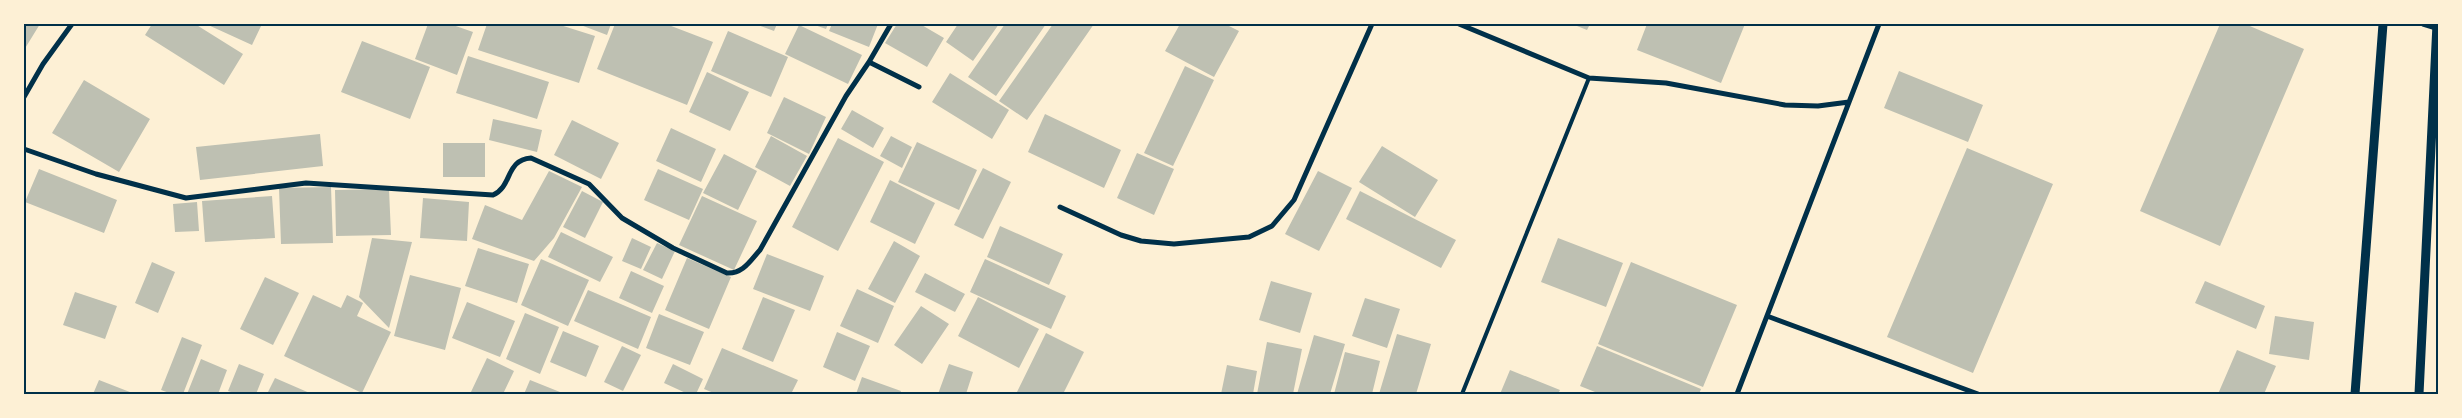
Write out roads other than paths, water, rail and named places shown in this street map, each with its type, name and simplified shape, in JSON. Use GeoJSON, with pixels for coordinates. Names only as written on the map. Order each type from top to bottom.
{"type":"FeatureCollection","features":[{"type":"Feature","properties":{"kind":"street"},"geometry":{"type":"LineString","coordinates":[[24,97],[43,64],[72,24]]}},
{"type":"Feature","properties":{"kind":"street"},"geometry":{"type":"LineString","coordinates":[[24,148],[96,174],[186,198],[306,183],[493,195],[501,191],[514,164],[521,158],[531,158],[589,184],[622,218],[674,248],[727,273],[735,273],[742,270],[760,250],[846,96],[891,24]]}},
{"type":"Feature","properties":{"kind":"street"},"geometry":{"type":"LineString","coordinates":[[1060,207],[1141,241],[1174,244],[1249,237],[1272,226],[1294,200],[1372,24]]}},
{"type":"Feature","properties":{"kind":"street"},"geometry":{"type":"LineString","coordinates":[[1459,24],[1588,78],[1666,83],[1785,105],[1818,106],[1849,102]]}},
{"type":"Feature","properties":{"kind":"street"},"geometry":{"type":"LineString","coordinates":[[1737,394],[1879,24]]}},
{"type":"Feature","properties":{"kind":"street"},"geometry":{"type":"LineString","coordinates":[[2355,394],[2383,24]]}},
{"type":"Feature","properties":{"kind":"street"},"geometry":{"type":"LineString","coordinates":[[2419,394],[2437,26],[2423,24]]}},
{"type":"Feature","properties":{"kind":"street"},"geometry":{"type":"LineString","coordinates":[[869,62],[919,87]]}},
{"type":"Feature","properties":{"kind":"street"},"geometry":{"type":"LineString","coordinates":[[1767,316],[1978,394]]}},
{"type":"Feature","properties":{"kind":"lane"},"geometry":{"type":"LineString","coordinates":[[1462,394],[1588,78]]}}]}
